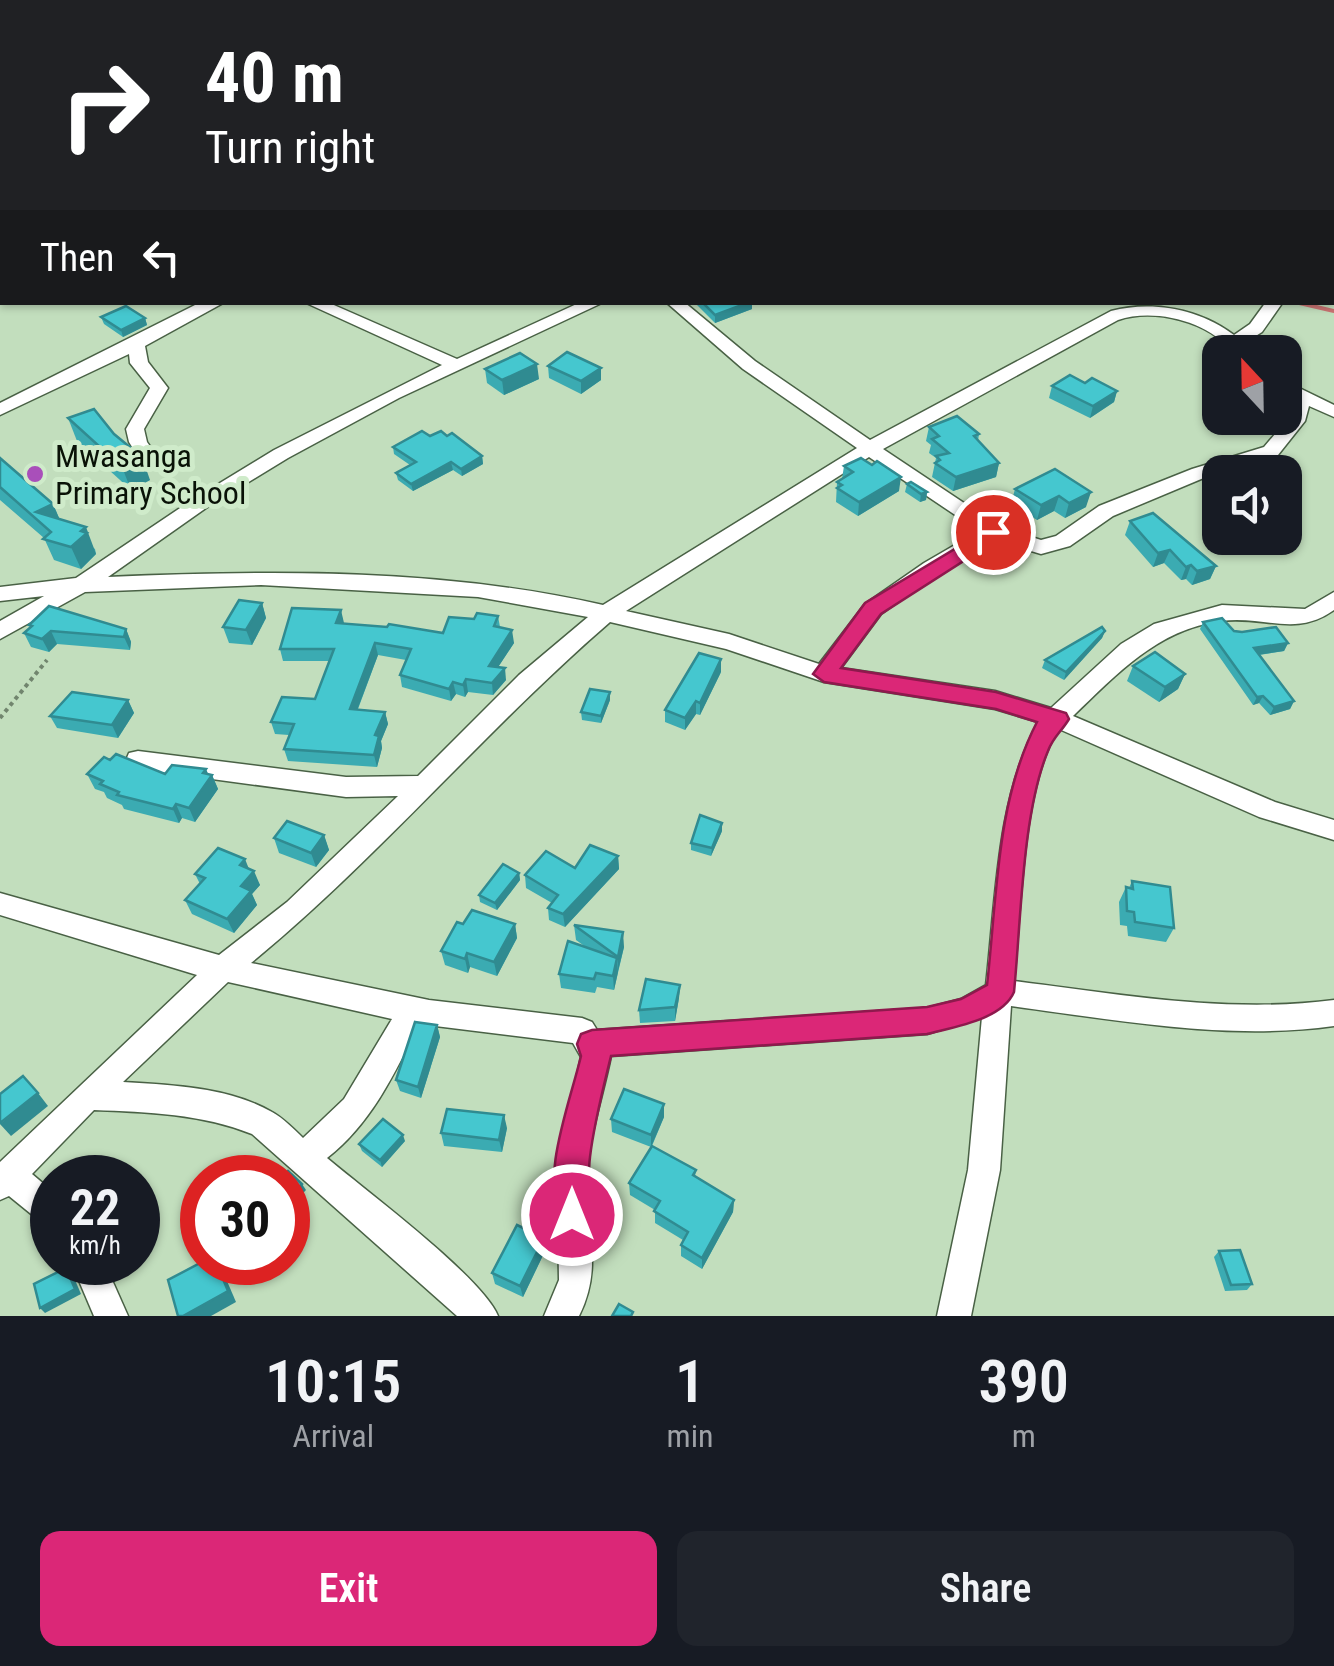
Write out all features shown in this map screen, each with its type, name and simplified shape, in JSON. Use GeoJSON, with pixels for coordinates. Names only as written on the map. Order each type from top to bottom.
{"type":"FeatureCollection","features":[{"type":"Feature","properties":{"kind":"street"},"geometry":{"type":"LineString","coordinates":[[0,410],[209,305]]}},
{"type":"Feature","properties":{"kind":"street"},"geometry":{"type":"LineString","coordinates":[[319,305],[459,366]]}},
{"type":"Feature","properties":{"kind":"street"},"geometry":{"type":"LineString","coordinates":[[0,631],[81,585],[238,479],[393,394],[590,305]]}},
{"type":"Feature","properties":{"kind":"street"},"geometry":{"type":"LineString","coordinates":[[677,305],[704,331],[870,448],[993,532],[1022,544],[1041,547],[1063,541],[1106,511],[1199,473],[1271,451],[1284,435]]}},
{"type":"Feature","properties":{"kind":"street"},"geometry":{"type":"LineString","coordinates":[[1249,335],[1273,305]]}},
{"type":"Feature","properties":{"kind":"street"},"geometry":{"type":"LineString","coordinates":[[30,1197],[4,1180],[223,968],[296,910],[527,680],[608,612],[870,448],[1122,312],[1159,311],[1202,324],[1219,335]]}},
{"type":"Feature","properties":{"kind":"street"},"geometry":{"type":"LineString","coordinates":[[136,344],[139,363],[159,388],[135,429],[152,465]]}},
{"type":"Feature","properties":{"kind":"street"},"geometry":{"type":"LineString","coordinates":[[1302,395],[1334,412]]}},
{"type":"Feature","properties":{"kind":"street"},"geometry":{"type":"LineString","coordinates":[[824,674],[873,609],[993,532]]}},
{"type":"Feature","properties":{"kind":"street"},"geometry":{"type":"LineString","coordinates":[[0,594],[81,585],[279,578],[478,590],[608,612],[729,642],[824,674],[996,700],[1058,719],[1162,760],[1268,810],[1334,830]]}},
{"type":"Feature","properties":{"kind":"street"},"geometry":{"type":"LineString","coordinates":[[954,1316],[984,1170],[1021,802],[1034,754],[1047,726],[1129,650],[1162,629],[1222,613],[1310,617],[1334,599]]}},
{"type":"Feature","properties":{"kind":"street"},"geometry":{"type":"LineString","coordinates":[[138,760],[346,787],[424,786]]}},
{"type":"Feature","properties":{"kind":"street"},"geometry":{"type":"LineString","coordinates":[[0,904],[223,968],[411,1010],[582,1031],[596,1056],[571,1180],[580,1268],[575,1292],[561,1316]]}},
{"type":"Feature","properties":{"kind":"street"},"geometry":{"type":"LineString","coordinates":[[592,1044],[927,1021],[967,1010],[1000,992],[1181,1015],[1304,1017],[1334,1013]]}},
{"type":"Feature","properties":{"kind":"street"},"geometry":{"type":"LineString","coordinates":[[307,1155],[334,1136],[357,1108],[411,1010]]}},
{"type":"Feature","properties":{"kind":"street"},"geometry":{"type":"LineString","coordinates":[[88,1095],[198,1102],[236,1111],[262,1124],[301,1155]]}},
{"type":"Feature","properties":{"kind":"street"},"geometry":{"type":"LineString","coordinates":[[310,1162],[481,1316]]}},
{"type":"Feature","properties":{"kind":"street"},"geometry":{"type":"LineString","coordinates":[[97,1285],[111,1316]]}},
{"type":"Feature","properties":{"kind":"path"},"geometry":{"type":"LineString","coordinates":[[0,718],[47,660]]}},
{"type":"Feature","properties":{"kind":"building"},"geometry":{"type":"Polygon","coordinates":[[[705,305],[742,305],[715,315],[705,305]]]}},
{"type":"Feature","properties":{"kind":"building"},"geometry":{"type":"Polygon","coordinates":[[[126,306],[145,318],[121,330],[101,317],[126,306]]]}},
{"type":"Feature","properties":{"kind":"building"},"geometry":{"type":"Polygon","coordinates":[[[567,352],[601,368],[581,381],[548,366],[567,352]]]}},
{"type":"Feature","properties":{"kind":"building"},"geometry":{"type":"Polygon","coordinates":[[[520,353],[537,364],[502,380],[485,369],[520,353]]]}},
{"type":"Feature","properties":{"kind":"building"},"geometry":{"type":"Polygon","coordinates":[[[1070,375],[1085,383],[1092,378],[1117,391],[1093,406],[1052,386],[1070,375]]]}},
{"type":"Feature","properties":{"kind":"building"},"geometry":{"type":"Polygon","coordinates":[[[94,409],[114,434],[142,457],[122,467],[68,418],[94,409]]]}},
{"type":"Feature","properties":{"kind":"building"},"geometry":{"type":"Polygon","coordinates":[[[957,416],[979,434],[974,436],[999,463],[956,477],[935,463],[940,460],[936,456],[949,453],[932,439],[939,436],[929,427],[957,416]]]}},
{"type":"Feature","properties":{"kind":"building"},"geometry":{"type":"Polygon","coordinates":[[[422,431],[430,436],[441,431],[447,436],[452,433],[482,456],[461,469],[451,462],[411,484],[396,473],[416,462],[393,447],[422,431]]]}},
{"type":"Feature","properties":{"kind":"building"},"geometry":{"type":"Polygon","coordinates":[[[0,458],[53,504],[36,512],[86,527],[81,531],[87,533],[71,547],[43,539],[51,532],[0,487],[0,458]]]}},
{"type":"Feature","properties":{"kind":"building"},"geometry":{"type":"Polygon","coordinates":[[[861,458],[872,465],[877,461],[901,477],[859,502],[837,488],[842,485],[837,482],[853,472],[844,466],[861,458]]]}},
{"type":"Feature","properties":{"kind":"building"},"geometry":{"type":"Polygon","coordinates":[[[1055,469],[1091,492],[1069,503],[1059,496],[1041,505],[1015,489],[1055,469]]]}},
{"type":"Feature","properties":{"kind":"building"},"geometry":{"type":"Polygon","coordinates":[[[911,482],[927,492],[921,494],[907,484],[911,482]]]}},
{"type":"Feature","properties":{"kind":"building"},"geometry":{"type":"Polygon","coordinates":[[[1153,513],[1216,566],[1197,571],[1191,565],[1186,567],[1170,550],[1158,553],[1130,521],[1153,513]]]}},
{"type":"Feature","properties":{"kind":"building"},"geometry":{"type":"Polygon","coordinates":[[[239,600],[262,603],[246,630],[223,627],[239,600]]]}},
{"type":"Feature","properties":{"kind":"building"},"geometry":{"type":"Polygon","coordinates":[[[49,606],[126,629],[124,637],[51,631],[42,639],[24,633],[49,606]]]}},
{"type":"Feature","properties":{"kind":"building"},"geometry":{"type":"Polygon","coordinates":[[[292,608],[341,610],[336,623],[387,627],[389,624],[443,633],[449,617],[474,619],[477,613],[498,616],[494,626],[512,630],[489,666],[505,668],[492,683],[466,679],[463,685],[453,682],[449,689],[400,675],[411,649],[375,643],[350,709],[385,712],[375,735],[379,736],[374,755],[284,749],[294,724],[271,722],[282,697],[315,699],[334,649],[280,649],[292,608]]]}},
{"type":"Feature","properties":{"kind":"building"},"geometry":{"type":"Polygon","coordinates":[[[1222,618],[1234,631],[1276,627],[1288,643],[1254,648],[1294,701],[1274,707],[1263,696],[1257,697],[1203,622],[1222,618]]]}},
{"type":"Feature","properties":{"kind":"building"},"geometry":{"type":"Polygon","coordinates":[[[1102,627],[1105,631],[1066,672],[1045,660],[1102,627]]]}},
{"type":"Feature","properties":{"kind":"building"},"geometry":{"type":"Polygon","coordinates":[[[1155,652],[1185,674],[1165,687],[1133,666],[1155,652]]]}},
{"type":"Feature","properties":{"kind":"building"},"geometry":{"type":"Polygon","coordinates":[[[699,653],[721,659],[700,703],[696,701],[685,718],[665,710],[699,653]]]}},
{"type":"Feature","properties":{"kind":"building"},"geometry":{"type":"Polygon","coordinates":[[[590,689],[610,692],[601,716],[581,712],[590,689]]]}},
{"type":"Feature","properties":{"kind":"building"},"geometry":{"type":"Polygon","coordinates":[[[72,692],[128,700],[112,725],[50,716],[72,692]]]}},
{"type":"Feature","properties":{"kind":"building"},"geometry":{"type":"Polygon","coordinates":[[[116,754],[165,774],[172,765],[206,769],[203,773],[212,775],[189,808],[176,804],[173,809],[117,795],[119,792],[87,774],[104,757],[110,760],[116,754]]]}},
{"type":"Feature","properties":{"kind":"building"},"geometry":{"type":"Polygon","coordinates":[[[700,815],[722,823],[712,848],[691,843],[700,815]]]}},
{"type":"Feature","properties":{"kind":"building"},"geometry":{"type":"Polygon","coordinates":[[[287,821],[324,835],[311,853],[274,838],[287,821]]]}},
{"type":"Feature","properties":{"kind":"building"},"geometry":{"type":"Polygon","coordinates":[[[590,845],[618,856],[563,914],[548,908],[558,895],[525,875],[546,851],[575,868],[590,845]]]}},
{"type":"Feature","properties":{"kind":"building"},"geometry":{"type":"Polygon","coordinates":[[[218,848],[245,859],[240,865],[254,871],[241,886],[251,891],[227,919],[185,900],[205,878],[195,874],[218,848]]]}},
{"type":"Feature","properties":{"kind":"building"},"geometry":{"type":"Polygon","coordinates":[[[503,864],[519,873],[495,903],[479,895],[503,864]]]}},
{"type":"Feature","properties":{"kind":"building"},"geometry":{"type":"Polygon","coordinates":[[[1132,881],[1170,887],[1174,928],[1135,922],[1134,912],[1127,911],[1126,887],[1133,889],[1132,881]]]}},
{"type":"Feature","properties":{"kind":"building"},"geometry":{"type":"Polygon","coordinates":[[[472,910],[515,924],[494,962],[467,953],[465,959],[441,951],[457,922],[463,924],[472,910]]]}},
{"type":"Feature","properties":{"kind":"building"},"geometry":{"type":"Polygon","coordinates":[[[574,925],[623,932],[618,957],[574,925]]]}},
{"type":"Feature","properties":{"kind":"building"},"geometry":{"type":"Polygon","coordinates":[[[568,941],[617,958],[613,976],[596,973],[594,979],[559,974],[568,941]]]}},
{"type":"Feature","properties":{"kind":"building"},"geometry":{"type":"Polygon","coordinates":[[[646,979],[680,985],[675,1007],[639,1010],[646,979]]]}},
{"type":"Feature","properties":{"kind":"building"},"geometry":{"type":"Polygon","coordinates":[[[415,1022],[437,1025],[418,1087],[396,1080],[415,1022]]]}},
{"type":"Feature","properties":{"kind":"building"},"geometry":{"type":"Polygon","coordinates":[[[23,1076],[38,1093],[0,1123],[0,1094],[23,1076]]]}},
{"type":"Feature","properties":{"kind":"building"},"geometry":{"type":"Polygon","coordinates":[[[624,1089],[664,1104],[651,1135],[611,1119],[624,1089]]]}},
{"type":"Feature","properties":{"kind":"building"},"geometry":{"type":"Polygon","coordinates":[[[447,1109],[504,1115],[499,1140],[441,1133],[447,1109]]]}},
{"type":"Feature","properties":{"kind":"building"},"geometry":{"type":"Polygon","coordinates":[[[383,1119],[403,1135],[380,1160],[359,1144],[383,1119]]]}},
{"type":"Feature","properties":{"kind":"building"},"geometry":{"type":"Polygon","coordinates":[[[652,1146],[696,1170],[693,1175],[734,1200],[702,1258],[681,1245],[688,1232],[654,1211],[660,1201],[629,1183],[652,1146]]]}},
{"type":"Feature","properties":{"kind":"building"},"geometry":{"type":"Polygon","coordinates":[[[517,1225],[544,1238],[520,1286],[492,1273],[517,1225]]]}},
{"type":"Feature","properties":{"kind":"building"},"geometry":{"type":"Polygon","coordinates":[[[1240,1250],[1252,1284],[1231,1285],[1219,1251],[1240,1250]]]}},
{"type":"Feature","properties":{"kind":"building"},"geometry":{"type":"Polygon","coordinates":[[[180,1274],[180,1285],[226,1285],[228,1291],[178,1316],[168,1280],[180,1274]]]}},
{"type":"Feature","properties":{"kind":"building"},"geometry":{"type":"Polygon","coordinates":[[[34,1285],[73,1285],[75,1289],[40,1308],[34,1285]]]}},
{"type":"Feature","properties":{"kind":"building"},"geometry":{"type":"Polygon","coordinates":[[[619,1304],[633,1312],[631,1316],[612,1316],[619,1304]]]}},
{"type":"Feature","properties":{"kind":"waterway"},"geometry":{"type":"LineString","coordinates":[[1308,305],[1334,311]]}},
{"type":"Feature","properties":{"kind":"place","name":"Mwasanga Primary School"},"geometry":{"type":"Point","coordinates":[35,474]}},
{"type":"Feature","properties":{"kind":"route"},"geometry":{"type":"LineString","coordinates":[[572,1215],[576,1140],[596,1056],[592,1044],[927,1021],[967,1010],[1000,992],[1021,802],[1034,754],[1047,726],[1058,719],[996,700],[824,674],[873,609],[896,590],[993,532]]}}]}
